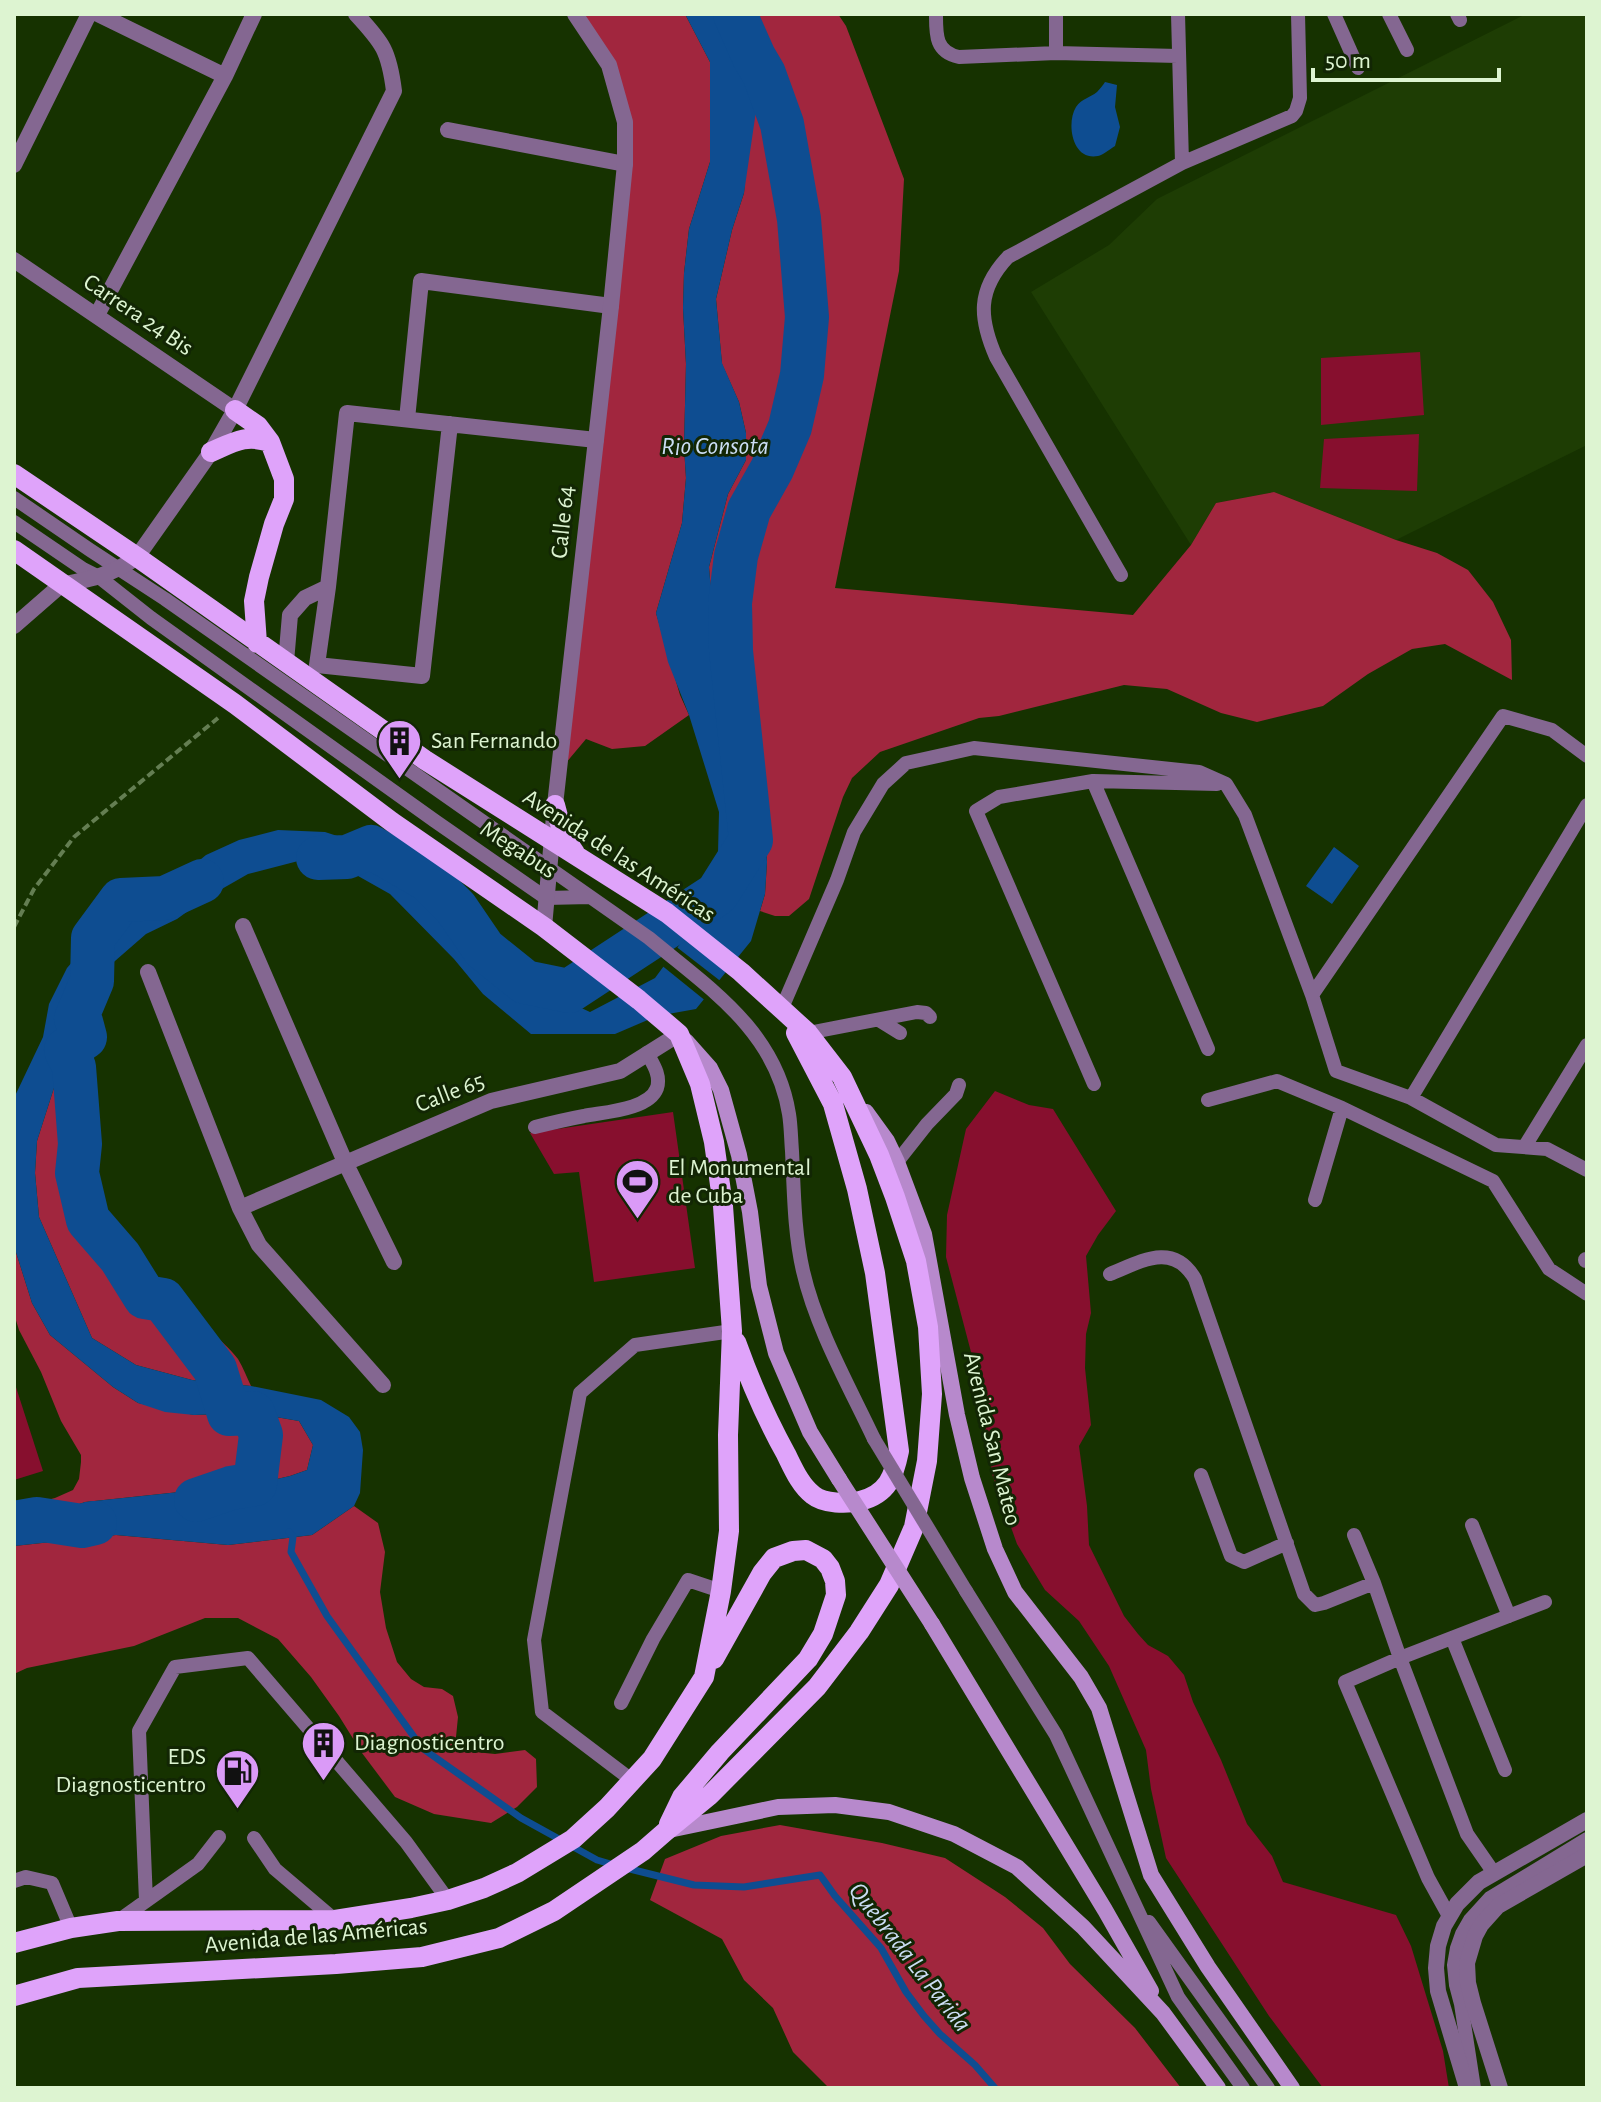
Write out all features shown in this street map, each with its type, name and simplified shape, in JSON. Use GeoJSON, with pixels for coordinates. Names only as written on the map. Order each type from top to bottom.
{"type":"FeatureCollection","features":[{"type":"Feature","properties":{"kind":"main road"},"geometry":{"type":"LineString","coordinates":[[235,410],[258,426],[270,442],[284,479],[284,499],[274,524],[254,601],[257,643]]}},
{"type":"Feature","properties":{"kind":"main road"},"geometry":{"type":"LineString","coordinates":[[211,452],[237,440],[254,437],[270,442]]}},
{"type":"Feature","properties":{"kind":"main road","name":"Avenida de las Américas"},"geometry":{"type":"LineString","coordinates":[[14,474],[425,760],[667,913],[741,972],[808,1033],[842,1077],[895,1197],[916,1261],[928,1327],[932,1394],[927,1461],[914,1527],[889,1585],[859,1632],[817,1687],[710,1795],[643,1851],[554,1911],[499,1938],[422,1957],[78,1978],[14,1996]]}},
{"type":"Feature","properties":{"kind":"main road","name":"Avenida de las Américas"},"geometry":{"type":"LineString","coordinates":[[14,550],[235,704],[392,822],[544,927],[679,1034],[700,1084],[714,1142],[723,1206],[732,1331],[728,1435],[729,1531],[704,1677],[652,1759],[607,1808],[573,1839],[517,1873],[448,1900],[335,1920],[118,1921],[71,1928],[14,1943]]}},
{"type":"Feature","properties":{"kind":"main road"},"geometry":{"type":"LineString","coordinates":[[518,820],[529,823],[539,821],[549,815],[555,805]]}},
{"type":"Feature","properties":{"kind":"main road"},"geometry":{"type":"LineString","coordinates":[[555,805],[563,835],[580,860]]}},
{"type":"Feature","properties":{"kind":"main road"},"geometry":{"type":"LineString","coordinates":[[732,1331],[767,1420],[799,1479],[814,1497],[831,1502],[859,1501],[874,1496],[886,1486],[894,1474],[899,1451],[875,1273],[857,1189],[833,1104],[782,1008]]}},
{"type":"Feature","properties":{"kind":"main road"},"geometry":{"type":"LineString","coordinates":[[679,1034],[710,1068],[721,1090],[739,1155],[759,1286],[776,1353],[810,1432],[932,1624],[1105,1910],[1163,2013]]}},
{"type":"Feature","properties":{"kind":"main road","name":"Avenida San Mateo"},"geometry":{"type":"LineString","coordinates":[[842,1077],[887,1141],[924,1234],[957,1415],[972,1478],[995,1549],[1015,1592],[1081,1677],[1099,1708],[1151,1875],[1208,1967],[1292,2088]]}},
{"type":"Feature","properties":{"kind":"main road"},"geometry":{"type":"LineString","coordinates":[[666,1831],[682,1797],[808,1659],[823,1634],[836,1595],[835,1581],[823,1559],[806,1550],[774,1558],[762,1573],[704,1677]]}},
{"type":"Feature","properties":{"kind":"main road"},"geometry":{"type":"LineString","coordinates":[[666,1831],[778,1807],[835,1805],[889,1812],[954,1834],[1017,1867],[1083,1927],[1163,2013],[1218,2088]]}},
{"type":"Feature","properties":{"kind":"street"},"geometry":{"type":"LineString","coordinates":[[14,165],[89,14]]}},
{"type":"Feature","properties":{"kind":"street"},"geometry":{"type":"LineString","coordinates":[[98,14],[225,76]]}},
{"type":"Feature","properties":{"kind":"street"},"geometry":{"type":"LineString","coordinates":[[97,315],[225,76],[254,14]]}},
{"type":"Feature","properties":{"kind":"street"},"geometry":{"type":"LineString","coordinates":[[14,626],[61,585],[99,577],[120,569],[137,557],[211,452],[235,410],[394,91],[391,64],[379,38],[356,14]]}},
{"type":"Feature","properties":{"kind":"street","name":"Calle 64"},"geometry":{"type":"LineString","coordinates":[[544,927],[625,164],[625,122],[609,65],[575,14]]}},
{"type":"Feature","properties":{"kind":"street"},"geometry":{"type":"LineString","coordinates":[[448,130],[625,164]]}},
{"type":"Feature","properties":{"kind":"street","name":"Carrera 24 Bis"},"geometry":{"type":"LineString","coordinates":[[14,260],[235,410]]}},
{"type":"Feature","properties":{"kind":"street"},"geometry":{"type":"LineString","coordinates":[[407,419],[421,281],[611,306]]}},
{"type":"Feature","properties":{"kind":"street"},"geometry":{"type":"LineString","coordinates":[[450,424],[422,676],[317,665],[347,413],[407,419],[596,440]]}},
{"type":"Feature","properties":{"kind":"street"},"geometry":{"type":"LineString","coordinates":[[286,662],[290,615],[305,598],[328,587]]}},
{"type":"Feature","properties":{"kind":"street"},"geometry":{"type":"LineString","coordinates":[[243,926],[345,1162],[394,1262]]}},
{"type":"Feature","properties":{"kind":"street"},"geometry":{"type":"LineString","coordinates":[[148,972],[240,1208],[259,1245],[383,1385]]}},
{"type":"Feature","properties":{"kind":"street","name":"Calle 65"},"geometry":{"type":"LineString","coordinates":[[240,1208],[491,1101],[620,1071],[679,1034]]}},
{"type":"Feature","properties":{"kind":"street"},"geometry":{"type":"LineString","coordinates":[[1467,2088],[1438,1991],[1438,1946],[1449,1916],[1467,1892],[1494,1873],[1587,1820]]}},
{"type":"Feature","properties":{"kind":"street"},"geometry":{"type":"LineString","coordinates":[[1500,2088],[1468,1983],[1467,1963],[1475,1936],[1498,1906],[1587,1855]]}},
{"type":"Feature","properties":{"kind":"lane"},"geometry":{"type":"LineString","coordinates":[[936,14],[938,43],[950,55],[959,57],[1056,53],[1178,56]]}},
{"type":"Feature","properties":{"kind":"lane"},"geometry":{"type":"LineString","coordinates":[[1056,14],[1056,53]]}},
{"type":"Feature","properties":{"kind":"lane"},"geometry":{"type":"LineString","coordinates":[[1178,14],[1182,163]]}},
{"type":"Feature","properties":{"kind":"lane"},"geometry":{"type":"LineString","coordinates":[[1121,575],[996,357],[983,323],[983,304],[992,278],[1008,257],[1182,163],[1286,119],[1296,111],[1300,98],[1298,14]]}},
{"type":"Feature","properties":{"kind":"lane"},"geometry":{"type":"LineString","coordinates":[[1334,14],[1358,68]]}},
{"type":"Feature","properties":{"kind":"lane"},"geometry":{"type":"LineString","coordinates":[[1389,14],[1407,50]]}},
{"type":"Feature","properties":{"kind":"lane","name":"Megabus"},"geometry":{"type":"LineString","coordinates":[[14,498],[590,897]]}},
{"type":"Feature","properties":{"kind":"lane","name":"Megabus"},"geometry":{"type":"LineString","coordinates":[[14,522],[99,577],[164,627],[546,898],[590,897]]}},
{"type":"Feature","properties":{"kind":"lane"},"geometry":{"type":"LineString","coordinates":[[1312,995],[1503,716],[1552,730],[1587,756]]}},
{"type":"Feature","properties":{"kind":"lane"},"geometry":{"type":"LineString","coordinates":[[782,1008],[837,880],[854,832],[883,784],[906,763],[974,748],[1199,772],[1226,784],[1245,815],[1312,995],[1336,1071],[1411,1098],[1496,1145],[1547,1149],[1587,1170]]}},
{"type":"Feature","properties":{"kind":"lane"},"geometry":{"type":"LineString","coordinates":[[1094,1084],[976,811],[999,797],[1093,781],[1226,784]]}},
{"type":"Feature","properties":{"kind":"lane"},"geometry":{"type":"LineString","coordinates":[[1093,781],[1208,1049]]}},
{"type":"Feature","properties":{"kind":"lane"},"geometry":{"type":"LineString","coordinates":[[1411,1098],[1587,805]]}},
{"type":"Feature","properties":{"kind":"lane"},"geometry":{"type":"LineString","coordinates":[[590,897],[649,938],[722,998],[747,1023],[770,1058],[789,1114],[796,1234],[803,1272],[811,1301],[874,1439],[1056,1735],[1178,1997],[1243,2088]]}},
{"type":"Feature","properties":{"kind":"lane"},"geometry":{"type":"LineString","coordinates":[[808,1033],[917,1012],[930,1017]]}},
{"type":"Feature","properties":{"kind":"lane"},"geometry":{"type":"LineString","coordinates":[[879,1020],[900,1033]]}},
{"type":"Feature","properties":{"kind":"lane"},"geometry":{"type":"LineString","coordinates":[[1525,1146],[1587,1045]]}},
{"type":"Feature","properties":{"kind":"lane"},"geometry":{"type":"LineString","coordinates":[[535,1127],[618,1111],[644,1101],[654,1093],[658,1078],[647,1053]]}},
{"type":"Feature","properties":{"kind":"lane"},"geometry":{"type":"LineString","coordinates":[[1208,1100],[1277,1081],[1342,1108],[1493,1181],[1549,1269],[1587,1294]]}},
{"type":"Feature","properties":{"kind":"lane"},"geometry":{"type":"LineString","coordinates":[[897,1162],[956,1094],[959,1085]]}},
{"type":"Feature","properties":{"kind":"lane"},"geometry":{"type":"LineString","coordinates":[[927,1124],[933,1112],[934,1099]]}},
{"type":"Feature","properties":{"kind":"lane"},"geometry":{"type":"LineString","coordinates":[[1315,1200],[1342,1108]]}},
{"type":"Feature","properties":{"kind":"lane"},"geometry":{"type":"LineString","coordinates":[[1110,1274],[1155,1256],[1166,1257],[1188,1267],[1195,1279],[1304,1594],[1315,1605],[1374,1583]]}},
{"type":"Feature","properties":{"kind":"lane"},"geometry":{"type":"LineString","coordinates":[[633,1781],[542,1712],[534,1640],[580,1393],[635,1345],[732,1331]]}},
{"type":"Feature","properties":{"kind":"lane"},"geometry":{"type":"LineString","coordinates":[[1201,1475],[1231,1556],[1244,1562],[1287,1543]]}},
{"type":"Feature","properties":{"kind":"lane"},"geometry":{"type":"LineString","coordinates":[[1472,1525],[1509,1616]]}},
{"type":"Feature","properties":{"kind":"lane"},"geometry":{"type":"LineString","coordinates":[[1354,1535],[1467,1834],[1494,1873]]}},
{"type":"Feature","properties":{"kind":"lane"},"geometry":{"type":"LineString","coordinates":[[621,1703],[653,1639],[688,1580],[721,1591]]}},
{"type":"Feature","properties":{"kind":"lane"},"geometry":{"type":"LineString","coordinates":[[1449,1916],[1428,1878],[1345,1682],[1545,1602]]}},
{"type":"Feature","properties":{"kind":"lane"},"geometry":{"type":"LineString","coordinates":[[1452,1638],[1505,1770]]}},
{"type":"Feature","properties":{"kind":"lane"},"geometry":{"type":"LineString","coordinates":[[146,1901],[139,1731],[175,1667],[248,1658],[406,1842],[448,1900]]}},
{"type":"Feature","properties":{"kind":"lane"},"geometry":{"type":"LineString","coordinates":[[118,1921],[198,1864],[219,1837]]}},
{"type":"Feature","properties":{"kind":"lane"},"geometry":{"type":"LineString","coordinates":[[254,1838],[275,1869],[335,1920]]}},
{"type":"Feature","properties":{"kind":"lane"},"geometry":{"type":"LineString","coordinates":[[1474,2088],[1455,1975],[1457,1948],[1462,1934],[1479,1907],[1490,1898],[1587,1839]]}},
{"type":"Feature","properties":{"kind":"lane"},"geometry":{"type":"LineString","coordinates":[[14,1881],[26,1877],[52,1883],[71,1928]]}},
{"type":"Feature","properties":{"kind":"lane"},"geometry":{"type":"LineString","coordinates":[[1128,1892],[1268,2088]]}},
{"type":"Feature","properties":{"kind":"path"},"geometry":{"type":"LineString","coordinates":[[14,927],[34,889],[74,837],[235,704]]}},
{"type":"Feature","properties":{"kind":"shaded area"},"geometry":{"type":"Polygon","coordinates":[[[575,14],[685,14],[710,62],[710,162],[689,229],[684,273],[686,478],[682,523],[656,613],[680,695],[689,715],[645,746],[612,749],[586,739],[560,770],[625,164],[609,65],[575,14]]]}},
{"type":"Feature","properties":{"kind":"shaded area"},"geometry":{"type":"Polygon","coordinates":[[[735,14],[838,14],[846,26],[904,179],[899,271],[835,588],[1133,615],[1191,545],[1216,503],[1274,492],[1437,553],[1468,570],[1493,602],[1511,640],[1512,680],[1445,644],[1412,649],[1368,674],[1323,706],[1257,722],[1221,713],[1167,689],[1124,685],[999,716],[979,718],[880,752],[852,778],[809,899],[789,916],[760,911],[765,894],[767,862],[763,801],[741,747],[717,664],[709,567],[728,494],[746,460],[746,433],[739,402],[722,364],[716,299],[744,193],[754,57],[735,14]]]}},
{"type":"Feature","properties":{"kind":"shaded area"},"geometry":{"type":"Polygon","coordinates":[[[1526,14],[1587,14],[1587,445],[1396,540],[1274,492],[1216,503],[1191,545],[1031,292],[1109,245],[1157,199],[1526,14]]]}},
{"type":"Feature","properties":{"kind":"shaded area"},"geometry":{"type":"Polygon","coordinates":[[[1420,352],[1424,415],[1321,425],[1321,358],[1420,352]]]}},
{"type":"Feature","properties":{"kind":"shaded area"},"geometry":{"type":"Polygon","coordinates":[[[1419,434],[1417,491],[1320,488],[1324,439],[1419,434]]]}},
{"type":"Feature","properties":{"kind":"shaded area"},"geometry":{"type":"Polygon","coordinates":[[[76,1019],[81,1022],[89,1050],[77,1115],[80,1144],[61,1163],[69,1217],[86,1246],[117,1281],[131,1290],[166,1302],[205,1327],[238,1359],[251,1386],[192,1380],[136,1365],[92,1338],[39,1217],[35,1173],[37,1141],[76,1019]]]}},
{"type":"Feature","properties":{"kind":"shaded area"},"geometry":{"type":"Polygon","coordinates":[[[995,1091],[1029,1105],[1053,1109],[1116,1211],[1086,1256],[1091,1313],[1086,1334],[1085,1368],[1091,1425],[1079,1446],[1089,1545],[1124,1616],[1148,1645],[1168,1656],[1184,1675],[1247,1824],[1272,1856],[1283,1882],[1396,1915],[1411,1946],[1443,2051],[1449,2088],[1323,2088],[1269,2016],[1166,1858],[1146,1750],[1109,1666],[1079,1621],[1045,1590],[1017,1544],[992,1474],[976,1371],[946,1257],[947,1215],[966,1129],[995,1091]]]}},
{"type":"Feature","properties":{"kind":"shaded area","name":"El Monumental de Cuba"},"geometry":{"type":"Polygon","coordinates":[[[673,1112],[695,1268],[594,1282],[579,1172],[554,1174],[530,1133],[673,1112]]]}},
{"type":"Feature","properties":{"kind":"shaded area"},"geometry":{"type":"Polygon","coordinates":[[[14,1246],[32,1303],[50,1335],[113,1387],[138,1403],[194,1415],[253,1413],[299,1421],[313,1445],[307,1470],[255,1484],[85,1502],[37,1519],[14,1523],[14,1508],[73,1490],[79,1479],[81,1455],[61,1421],[19,1330],[14,1314],[14,1246]]]}},
{"type":"Feature","properties":{"kind":"shaded area"},"geometry":{"type":"Polygon","coordinates":[[[14,1381],[43,1471],[14,1480],[14,1381]]]}},
{"type":"Feature","properties":{"kind":"shaded area"},"geometry":{"type":"Polygon","coordinates":[[[354,1506],[378,1523],[385,1552],[380,1592],[386,1628],[397,1662],[411,1679],[424,1687],[442,1689],[453,1696],[458,1717],[456,1737],[465,1751],[495,1754],[525,1750],[536,1759],[537,1787],[517,1807],[491,1823],[434,1814],[395,1797],[311,1677],[278,1639],[238,1618],[205,1618],[134,1646],[27,1668],[14,1674],[14,1546],[116,1535],[228,1545],[312,1535],[354,1506]]]}},
{"type":"Feature","properties":{"kind":"shaded area"},"geometry":{"type":"Polygon","coordinates":[[[780,1825],[945,1858],[1005,1897],[1043,1928],[1070,1964],[1135,2028],[1181,2088],[829,2088],[793,2052],[773,2008],[744,1980],[722,1939],[650,1900],[665,1859],[721,1836],[780,1825]]]}},
{"type":"Feature","properties":{"kind":"water","name":"Rio Consota"},"geometry":{"type":"Polygon","coordinates":[[[685,14],[735,14],[754,57],[756,111],[744,193],[716,299],[722,363],[739,402],[746,433],[746,460],[728,494],[709,567],[717,664],[741,747],[763,801],[767,862],[765,894],[751,941],[696,1009],[657,1016],[615,1034],[531,1034],[483,994],[454,959],[390,894],[335,863],[306,859],[248,874],[177,919],[146,934],[92,981],[76,1019],[37,1141],[35,1173],[39,1217],[92,1338],[136,1365],[192,1380],[251,1386],[321,1400],[349,1417],[360,1432],[363,1450],[360,1493],[354,1506],[312,1535],[228,1545],[116,1535],[14,1546],[14,1523],[37,1519],[85,1502],[255,1484],[290,1476],[307,1470],[313,1445],[299,1421],[253,1413],[194,1415],[165,1412],[138,1403],[113,1387],[50,1335],[32,1303],[14,1246],[14,1098],[43,1037],[49,1004],[67,968],[93,938],[206,855],[239,840],[278,830],[325,832],[388,856],[456,908],[484,949],[525,982],[590,1012],[655,978],[717,894],[719,812],[689,715],[668,662],[656,613],[682,523],[686,478],[684,273],[689,229],[710,162],[710,62],[685,14]]]}},
{"type":"Feature","properties":{"kind":"water"},"geometry":{"type":"Polygon","coordinates":[[[1105,82],[1117,85],[1115,107],[1120,127],[1115,146],[1100,155],[1089,156],[1077,147],[1072,131],[1073,114],[1078,104],[1097,92],[1105,82]]]}},
{"type":"Feature","properties":{"kind":"water"},"geometry":{"type":"Polygon","coordinates":[[[1334,847],[1359,866],[1332,904],[1306,886],[1334,847]]]}},
{"type":"Feature","properties":{"kind":"pier"},"geometry":{"type":"Polygon","coordinates":[[[674,945],[723,983],[707,1002],[660,964],[674,945]]]}},
{"type":"Feature","properties":{"kind":"waterway"},"geometry":{"type":"LineString","coordinates":[[318,858],[347,857],[371,847],[428,880],[456,908],[484,949],[525,982],[569,991],[717,894],[751,840],[731,651],[730,603],[736,556],[749,510],[772,469],[790,427],[802,375],[807,317],[799,219],[782,124],[764,74],[735,14]]}},
{"type":"Feature","properties":{"kind":"waterway"},"geometry":{"type":"LineString","coordinates":[[196,1500],[231,1488],[255,1484],[261,1435],[253,1413],[229,1414],[215,1369],[163,1300],[145,1297],[120,1257],[88,1220],[77,1173],[80,1144],[74,1067],[66,1050],[85,1037],[81,1022],[76,1019],[92,981],[93,938],[121,900],[165,898],[202,881]]}},
{"type":"Feature","properties":{"kind":"waterway"},"geometry":{"type":"LineString","coordinates":[[14,1523],[37,1519],[82,1526],[95,1523]]}},
{"type":"Feature","properties":{"kind":"waterway"},"geometry":{"type":"LineString","coordinates":[[289,1532],[293,1537],[291,1552],[327,1616],[422,1748],[521,1818],[597,1860],[614,1865]]}},
{"type":"Feature","properties":{"kind":"waterway","name":"Quebrada La Parida"},"geometry":{"type":"LineString","coordinates":[[626,1868],[694,1885],[744,1887],[820,1875],[881,1948],[924,2016],[995,2088]]}},
{"type":"Feature","properties":{"kind":"place","name":"San Fernando"},"geometry":{"type":"Point","coordinates":[400,780]}},
{"type":"Feature","properties":{"kind":"place","name":"El Monumental de Cuba"},"geometry":{"type":"Point","coordinates":[637,1221]}},
{"type":"Feature","properties":{"kind":"place","name":"Diagnosticentro"},"geometry":{"type":"Point","coordinates":[323,1782]}},
{"type":"Feature","properties":{"kind":"place","name":"EDS Diagnosticentro"},"geometry":{"type":"Point","coordinates":[237,1810]}}]}
